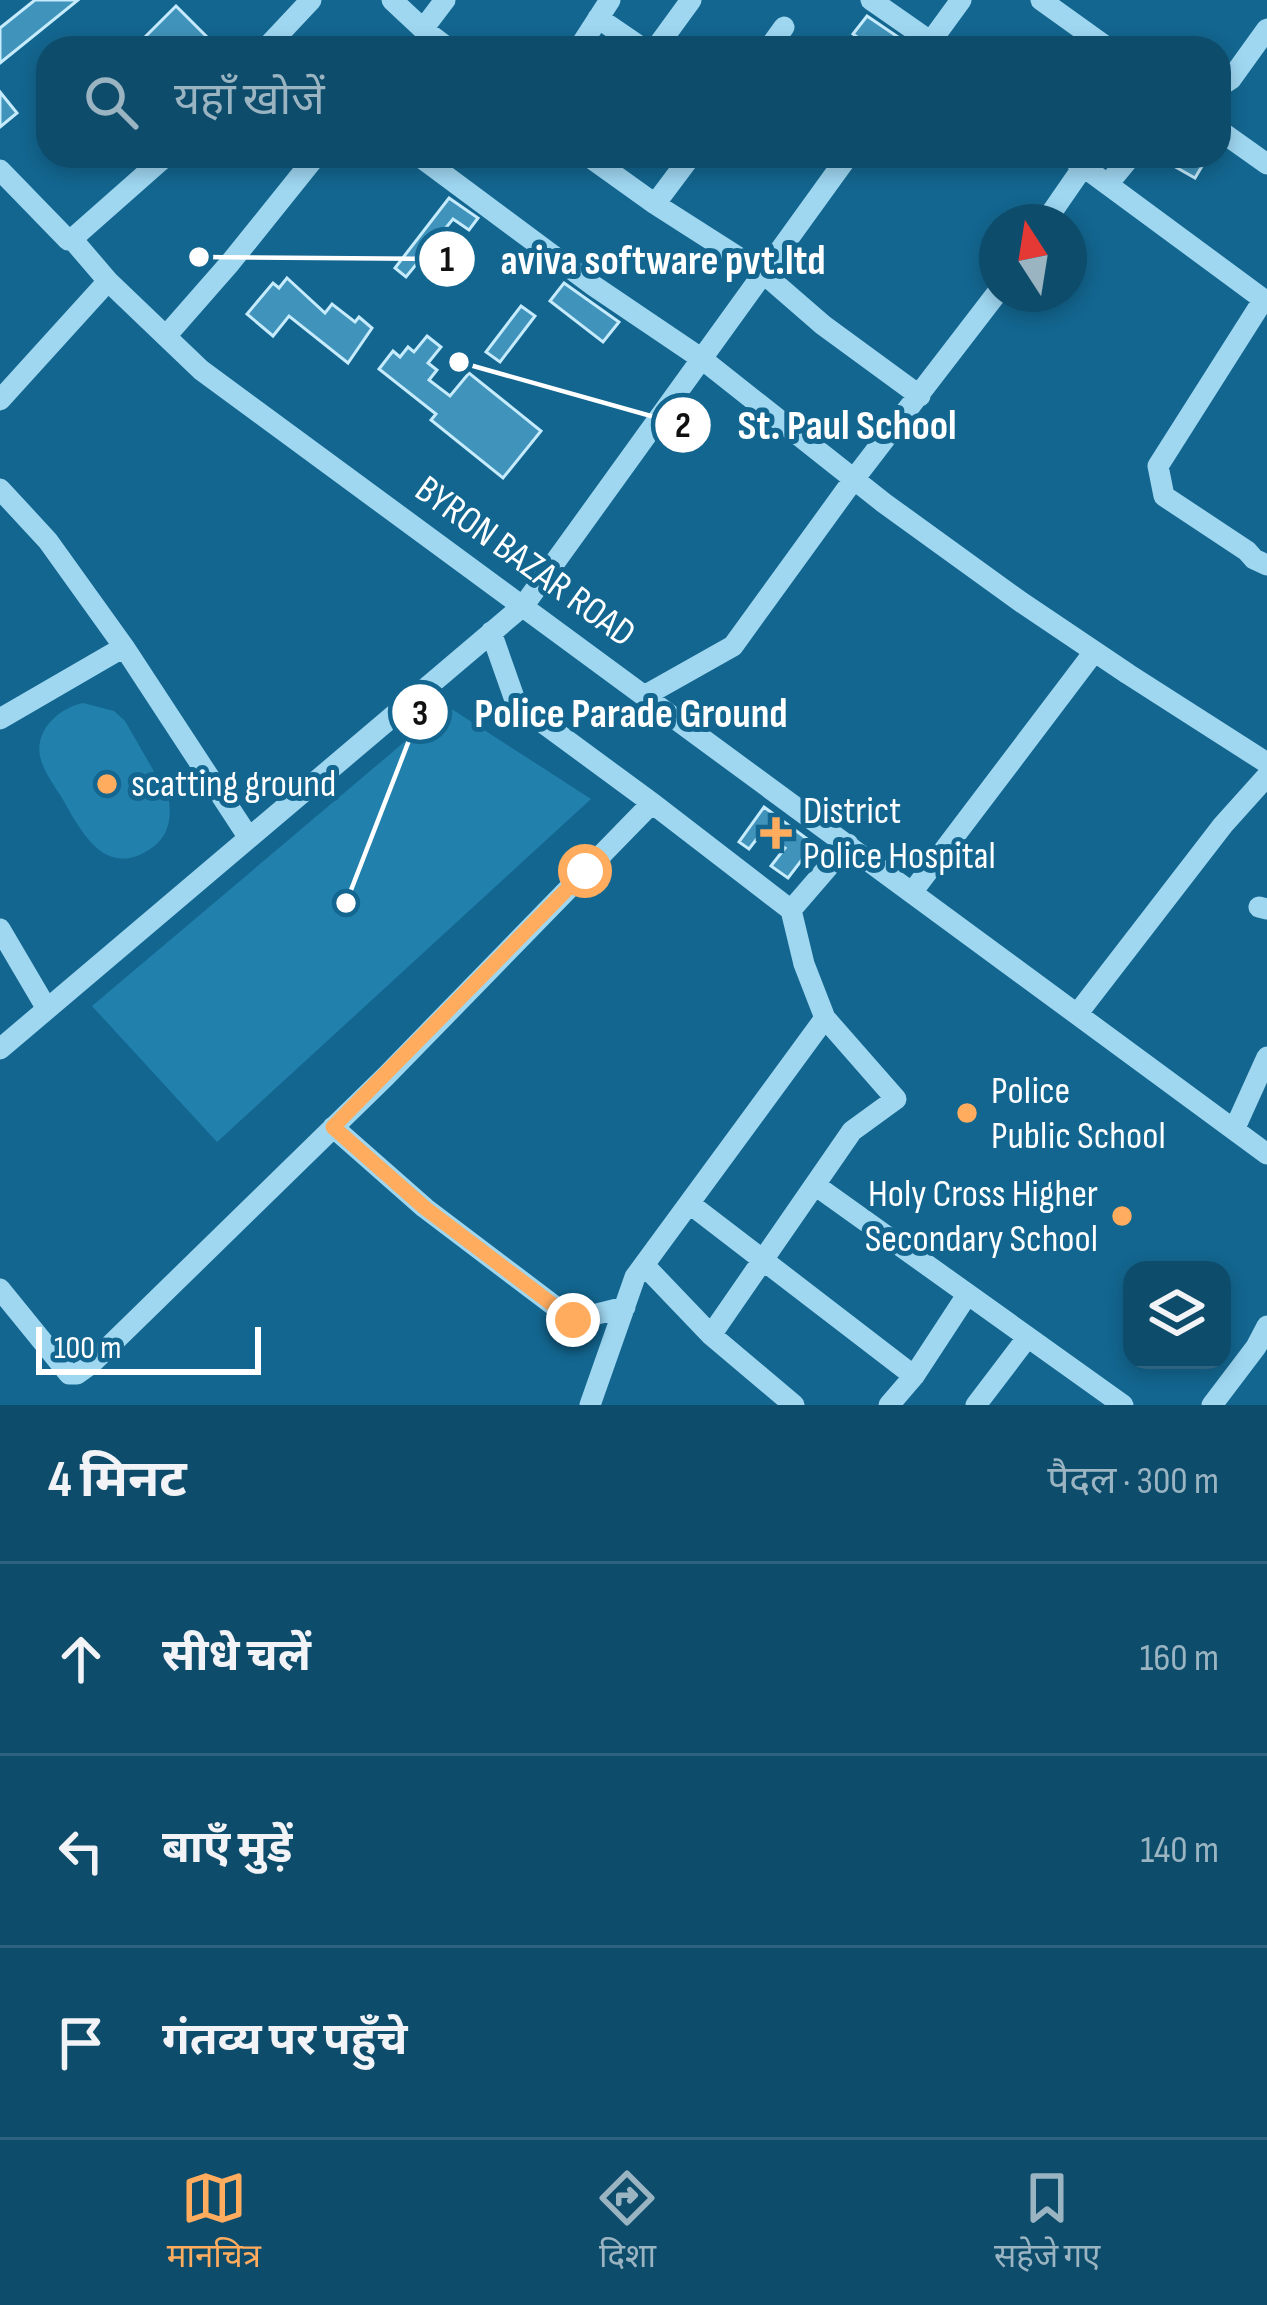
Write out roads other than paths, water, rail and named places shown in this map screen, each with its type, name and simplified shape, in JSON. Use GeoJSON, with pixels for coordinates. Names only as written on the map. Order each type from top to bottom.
{"type":"FeatureCollection","features":[{"type":"Feature","properties":{"kind":"street"},"geometry":{"type":"LineString","coordinates":[[277,36],[311,0]]}},
{"type":"Feature","properties":{"kind":"street"},"geometry":{"type":"LineString","coordinates":[[392,0],[432,36]]}},
{"type":"Feature","properties":{"kind":"street"},"geometry":{"type":"LineString","coordinates":[[423,29],[445,0]]}},
{"type":"Feature","properties":{"kind":"street"},"geometry":{"type":"LineString","coordinates":[[665,36],[691,0]]}},
{"type":"Feature","properties":{"kind":"street"},"geometry":{"type":"LineString","coordinates":[[871,0],[919,36]]}},
{"type":"Feature","properties":{"kind":"street"},"geometry":{"type":"LineString","coordinates":[[938,36],[961,0]]}},
{"type":"Feature","properties":{"kind":"street"},"geometry":{"type":"LineString","coordinates":[[1041,0],[1091,36]]}},
{"type":"Feature","properties":{"kind":"street"},"geometry":{"type":"LineString","coordinates":[[587,36],[604,9],[630,36]]}},
{"type":"Feature","properties":{"kind":"street"},"geometry":{"type":"LineString","coordinates":[[778,36],[784,27]]}},
{"type":"Feature","properties":{"kind":"street"},"geometry":{"type":"LineString","coordinates":[[1231,79],[1267,29]]}},
{"type":"Feature","properties":{"kind":"street"},"geometry":{"type":"LineString","coordinates":[[1231,138],[1267,164]]}},
{"type":"Feature","properties":{"kind":"street"},"geometry":{"type":"LineString","coordinates":[[72,239],[152,168]]}},
{"type":"Feature","properties":{"kind":"street"},"geometry":{"type":"LineString","coordinates":[[166,336],[306,168]]}},
{"type":"Feature","properties":{"kind":"street"},"geometry":{"type":"LineString","coordinates":[[435,168],[594,286],[702,358],[854,479],[1021,602],[1267,763]]}},
{"type":"Feature","properties":{"kind":"street"},"geometry":{"type":"LineString","coordinates":[[605,168],[763,273],[823,325],[920,396]]}},
{"type":"Feature","properties":{"kind":"street"},"geometry":{"type":"LineString","coordinates":[[655,204],[683,168]]}},
{"type":"Feature","properties":{"kind":"street"},"geometry":{"type":"LineString","coordinates":[[0,1049],[524,605],[839,168]]}},
{"type":"Feature","properties":{"kind":"street"},"geometry":{"type":"LineString","coordinates":[[1054,204],[1073,168]]}},
{"type":"Feature","properties":{"kind":"street"},"geometry":{"type":"LineString","coordinates":[[1085,168],[1265,300],[1159,466],[1164,496],[1267,565]]}},
{"type":"Feature","properties":{"kind":"street"},"geometry":{"type":"LineString","coordinates":[[1108,184],[1121,168]]}},
{"type":"Feature","properties":{"kind":"street","name":"BYRON BAZAR ROAD"},"geometry":{"type":"LineString","coordinates":[[0,170],[201,370],[1267,1154]]}},
{"type":"Feature","properties":{"kind":"street"},"geometry":{"type":"LineString","coordinates":[[0,400],[108,281]]}},
{"type":"Feature","properties":{"kind":"street"},"geometry":{"type":"LineString","coordinates":[[646,695],[733,646],[983,312]]}},
{"type":"Feature","properties":{"kind":"street"},"geometry":{"type":"LineString","coordinates":[[0,489],[48,542],[124,647],[249,838]]}},
{"type":"Feature","properties":{"kind":"street"},"geometry":{"type":"LineString","coordinates":[[491,632],[516,703],[790,910],[825,1018],[896,1099],[852,1131],[711,1335]]}},
{"type":"Feature","properties":{"kind":"street"},"geometry":{"type":"LineString","coordinates":[[0,719],[124,647]]}},
{"type":"Feature","properties":{"kind":"street"},"geometry":{"type":"LineString","coordinates":[[913,891],[1094,652]]}},
{"type":"Feature","properties":{"kind":"street"},"geometry":{"type":"LineString","coordinates":[[1078,1013],[1223,825],[1267,776]]}},
{"type":"Feature","properties":{"kind":"street"},"geometry":{"type":"LineString","coordinates":[[0,1289],[69,1374],[91,1364],[652,803]]}},
{"type":"Feature","properties":{"kind":"street"},"geometry":{"type":"LineString","coordinates":[[790,910],[848,844]]}},
{"type":"Feature","properties":{"kind":"street"},"geometry":{"type":"LineString","coordinates":[[0,929],[46,1009]]}},
{"type":"Feature","properties":{"kind":"street"},"geometry":{"type":"LineString","coordinates":[[590,1405],[635,1277],[825,1018]]}},
{"type":"Feature","properties":{"kind":"street"},"geometry":{"type":"LineString","coordinates":[[1234,1130],[1267,1057]]}},
{"type":"Feature","properties":{"kind":"street"},"geometry":{"type":"LineString","coordinates":[[333,1127],[425,1208],[573,1320],[625,1307]]}},
{"type":"Feature","properties":{"kind":"street"},"geometry":{"type":"LineString","coordinates":[[815,1185],[1124,1405]]}},
{"type":"Feature","properties":{"kind":"street"},"geometry":{"type":"LineString","coordinates":[[690,1204],[914,1376]]}},
{"type":"Feature","properties":{"kind":"street"},"geometry":{"type":"LineString","coordinates":[[644,1265],[711,1335],[794,1405]]}},
{"type":"Feature","properties":{"kind":"street"},"geometry":{"type":"LineString","coordinates":[[889,1405],[914,1376],[967,1295]]}},
{"type":"Feature","properties":{"kind":"street"},"geometry":{"type":"LineString","coordinates":[[1212,1405],[1267,1326]]}},
{"type":"Feature","properties":{"kind":"street"},"geometry":{"type":"LineString","coordinates":[[976,1405],[1027,1338]]}},
{"type":"Feature","properties":{"kind":"place","name":"aviva software pvt.ltd"},"geometry":{"type":"Point","coordinates":[199,257]}},
{"type":"Feature","properties":{"kind":"place","name":"St. Paul School"},"geometry":{"type":"Point","coordinates":[459,362]}},
{"type":"Feature","properties":{"kind":"place","name":"scatting ground"},"geometry":{"type":"Point","coordinates":[107,784]}},
{"type":"Feature","properties":{"kind":"place","name":"District Police Hospital"},"geometry":{"type":"Point","coordinates":[776,833]}},
{"type":"Feature","properties":{"kind":"place","name":"Police Parade Ground"},"geometry":{"type":"Point","coordinates":[346,903]}},
{"type":"Feature","properties":{"kind":"place","name":"Police Public School"},"geometry":{"type":"Point","coordinates":[967,1113]}},
{"type":"Feature","properties":{"kind":"place","name":"Holy Cross Higher Secondary School"},"geometry":{"type":"Point","coordinates":[1122,1216]}}]}
